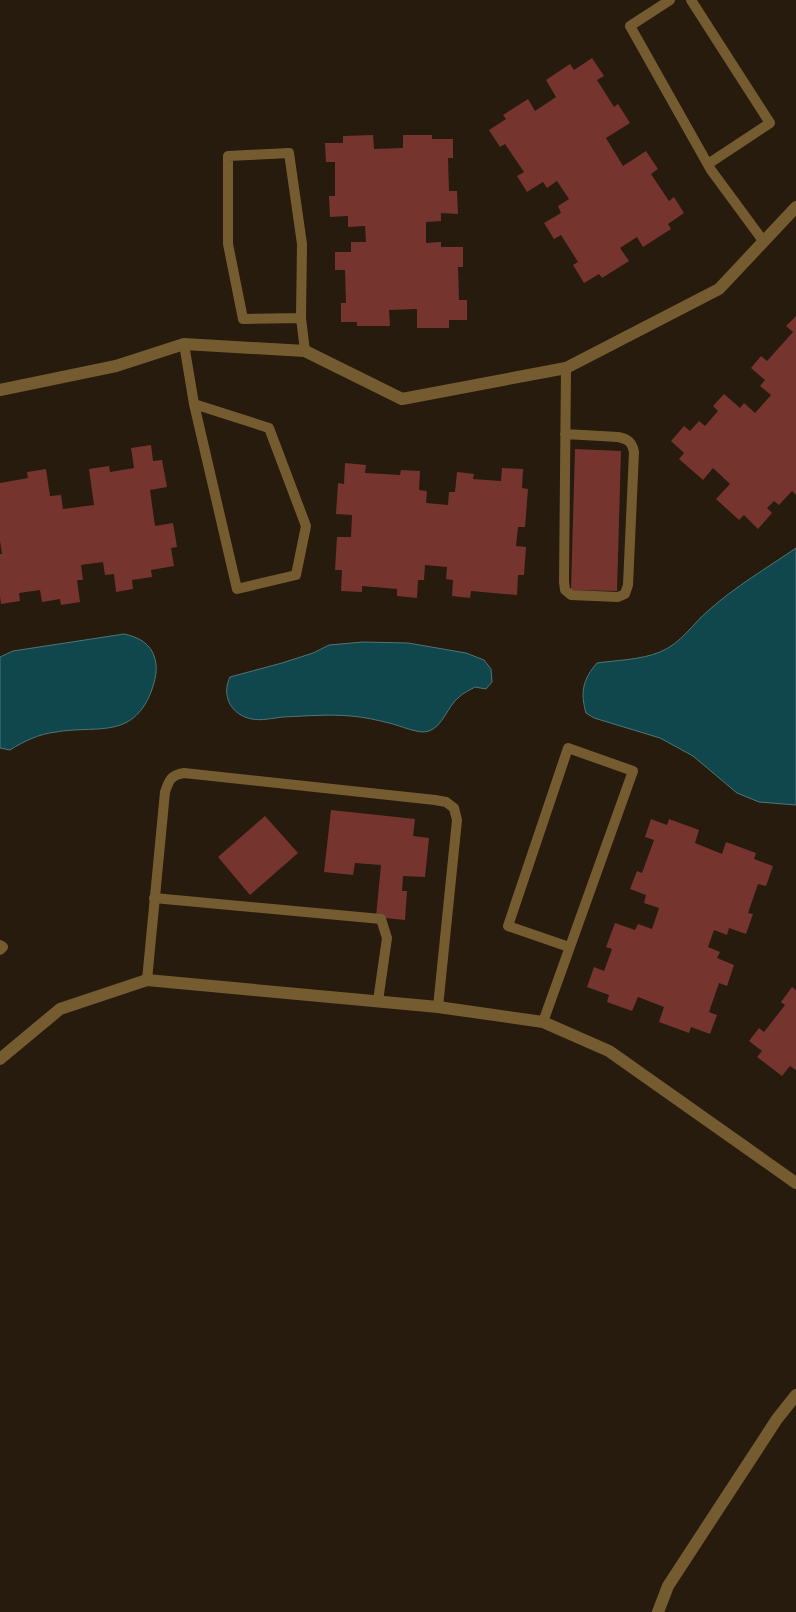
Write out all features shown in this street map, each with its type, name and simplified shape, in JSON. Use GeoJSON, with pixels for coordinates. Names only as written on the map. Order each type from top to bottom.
{"type":"FeatureCollection","features":[{"type":"Feature","properties":{"kind":"street"},"geometry":{"type":"LineString","coordinates":[[0,390],[116,366],[184,344],[305,350],[402,399],[566,368],[719,289],[796,207]]}},
{"type":"Feature","properties":{"kind":"street"},"geometry":{"type":"LineString","coordinates":[[0,1059],[60,1009],[147,980],[438,1007],[543,1022],[609,1051],[796,1183]]}},
{"type":"Feature","properties":{"kind":"street"},"geometry":{"type":"LineString","coordinates":[[658,1612],[668,1586],[777,1419],[796,1395]]}},
{"type":"Feature","properties":{"kind":"lane"},"geometry":{"type":"LineString","coordinates":[[670,0],[630,26],[708,164],[764,242]]}},
{"type":"Feature","properties":{"kind":"lane"},"geometry":{"type":"LineString","coordinates":[[691,0],[770,123],[708,164]]}},
{"type":"Feature","properties":{"kind":"lane"},"geometry":{"type":"LineString","coordinates":[[301,318],[243,319],[228,244],[228,156],[290,153],[302,244],[301,318],[305,350]]}},
{"type":"Feature","properties":{"kind":"lane"},"geometry":{"type":"LineString","coordinates":[[184,344],[194,404],[237,589],[296,575],[306,526],[269,428],[194,404]]}},
{"type":"Feature","properties":{"kind":"lane"},"geometry":{"type":"LineString","coordinates":[[565,434],[626,438],[632,444],[634,452],[628,585],[625,594],[618,597],[571,595],[566,590],[564,582],[565,434],[566,368]]}},
{"type":"Feature","properties":{"kind":"lane"},"geometry":{"type":"LineString","coordinates":[[543,1022],[570,947],[633,771],[568,748],[508,926],[570,947]]}},
{"type":"Feature","properties":{"kind":"lane"},"geometry":{"type":"LineString","coordinates":[[147,980],[165,792],[168,782],[175,774],[184,772],[446,802],[454,808],[457,820],[438,1007]]}},
{"type":"Feature","properties":{"kind":"lane"},"geometry":{"type":"LineString","coordinates":[[154,898],[381,919],[387,938],[378,1001]]}},
{"type":"Feature","properties":{"kind":"lane"},"geometry":{"type":"LineString","coordinates":[[0,944],[3,948],[0,950]]}},
{"type":"Feature","properties":{"kind":"water"},"geometry":{"type":"Polygon","coordinates":[[[796,548],[796,805],[759,802],[737,793],[693,756],[660,738],[594,718],[586,713],[583,699],[584,686],[597,663],[645,657],[675,644],[719,601],[796,548]]]}},
{"type":"Feature","properties":{"kind":"water"},"geometry":{"type":"Polygon","coordinates":[[[124,634],[139,639],[147,645],[153,653],[156,663],[156,676],[151,692],[143,707],[134,718],[123,724],[111,727],[44,734],[10,750],[0,748],[0,657],[13,651],[124,634]]]}},
{"type":"Feature","properties":{"kind":"water"},"geometry":{"type":"Polygon","coordinates":[[[363,642],[408,643],[466,653],[484,660],[491,669],[492,682],[486,689],[475,687],[461,696],[434,729],[425,732],[351,716],[317,715],[264,720],[252,719],[233,709],[227,698],[230,677],[313,653],[329,645],[363,642]]]}},
{"type":"Feature","properties":{"kind":"building"},"geometry":{"type":"Polygon","coordinates":[[[592,58],[604,76],[597,80],[614,107],[618,104],[630,123],[606,138],[623,166],[646,151],[658,169],[651,174],[669,201],[674,197],[684,213],[668,224],[671,229],[643,247],[637,237],[620,248],[629,261],[602,278],[599,274],[584,283],[573,265],[578,262],[561,235],[554,239],[544,223],[561,213],[558,206],[569,199],[557,181],[547,188],[543,182],[527,192],[517,176],[524,172],[505,144],[500,147],[489,130],[506,119],[503,115],[528,99],[535,111],[556,97],[546,80],[570,64],[574,70],[592,58]]]}},
{"type":"Feature","properties":{"kind":"building"},"geometry":{"type":"Polygon","coordinates":[[[373,135],[374,149],[403,148],[403,135],[432,135],[432,139],[453,139],[453,158],[448,158],[449,191],[457,191],[458,214],[441,213],[441,221],[426,222],[426,243],[441,242],[441,247],[463,247],[463,267],[458,267],[459,300],[467,300],[467,320],[449,320],[449,328],[417,328],[417,309],[389,310],[390,326],[357,326],[357,322],[341,322],[341,303],[346,303],[345,270],[335,270],[335,252],[351,252],[351,242],[366,242],[365,226],[348,227],[348,216],[330,217],[329,196],[335,196],[335,162],[326,162],[325,143],[343,143],[343,136],[373,135]]]}},
{"type":"Feature","properties":{"kind":"building"},"geometry":{"type":"Polygon","coordinates":[[[796,316],[796,495],[792,491],[779,505],[774,501],[767,508],[772,513],[758,529],[744,515],[739,520],[716,499],[730,484],[713,468],[703,480],[679,459],[684,453],[671,441],[684,426],[690,431],[699,421],[705,426],[718,411],[713,406],[724,394],[740,408],[744,403],[755,413],[771,395],[760,386],[765,380],[751,368],[761,356],[767,361],[793,332],[786,326],[796,316]]]}},
{"type":"Feature","properties":{"kind":"building"},"geometry":{"type":"Polygon","coordinates":[[[151,445],[153,461],[162,460],[167,487],[150,490],[155,526],[173,523],[177,547],[171,548],[174,566],[151,570],[152,577],[132,580],[133,589],[116,592],[114,574],[105,575],[103,562],[81,565],[83,580],[77,580],[80,602],[61,605],[60,599],[42,602],[40,590],[19,593],[20,601],[1,604],[0,483],[28,478],[27,472],[46,469],[50,496],[61,495],[63,509],[94,505],[89,469],[109,466],[110,472],[134,468],[131,448],[151,445]]]}},
{"type":"Feature","properties":{"kind":"building"},"geometry":{"type":"Polygon","coordinates":[[[575,449],[621,451],[617,591],[571,590],[575,449]]]}},
{"type":"Feature","properties":{"kind":"building"},"geometry":{"type":"Polygon","coordinates":[[[345,463],[366,465],[365,473],[400,475],[401,470],[420,471],[419,490],[427,491],[426,503],[448,505],[449,492],[455,492],[457,472],[474,474],[473,479],[501,481],[502,468],[523,469],[522,488],[528,489],[525,527],[518,527],[516,546],[526,547],[524,575],[518,575],[517,595],[471,591],[470,598],[452,596],[453,580],[446,579],[447,567],[425,565],[424,580],[418,580],[417,598],[397,596],[397,589],[362,586],[362,592],[341,591],[342,570],[335,570],[337,537],[351,537],[352,515],[336,514],[338,483],[344,484],[345,463]]]}},
{"type":"Feature","properties":{"kind":"building"},"geometry":{"type":"Polygon","coordinates":[[[331,810],[415,819],[413,836],[429,838],[425,877],[403,876],[402,891],[407,891],[405,920],[376,917],[381,865],[355,863],[353,875],[324,872],[331,810]]]}},
{"type":"Feature","properties":{"kind":"building"},"geometry":{"type":"Polygon","coordinates":[[[265,816],[298,853],[250,895],[218,857],[265,816]]]}},
{"type":"Feature","properties":{"kind":"building"},"geometry":{"type":"Polygon","coordinates":[[[651,819],[667,825],[669,819],[699,830],[695,843],[722,854],[726,842],[756,853],[754,859],[773,866],[766,886],[758,884],[748,913],[753,914],[746,934],[729,928],[727,935],[714,930],[708,947],[720,952],[717,958],[734,965],[727,986],[719,983],[709,1012],[717,1015],[710,1034],[691,1027],[689,1033],[659,1022],[664,1007],[638,997],[632,1011],[607,1002],[609,995],[587,987],[594,967],[604,971],[612,949],[606,947],[615,923],[635,930],[638,924],[652,929],[659,908],[644,903],[646,895],[630,889],[637,871],[642,873],[654,840],[645,837],[651,819]]]}},
{"type":"Feature","properties":{"kind":"building"},"geometry":{"type":"Polygon","coordinates":[[[792,987],[796,990],[796,1070],[790,1066],[782,1076],[757,1057],[762,1051],[749,1041],[759,1028],[764,1032],[785,1005],[781,1002],[792,987]]]}}]}
